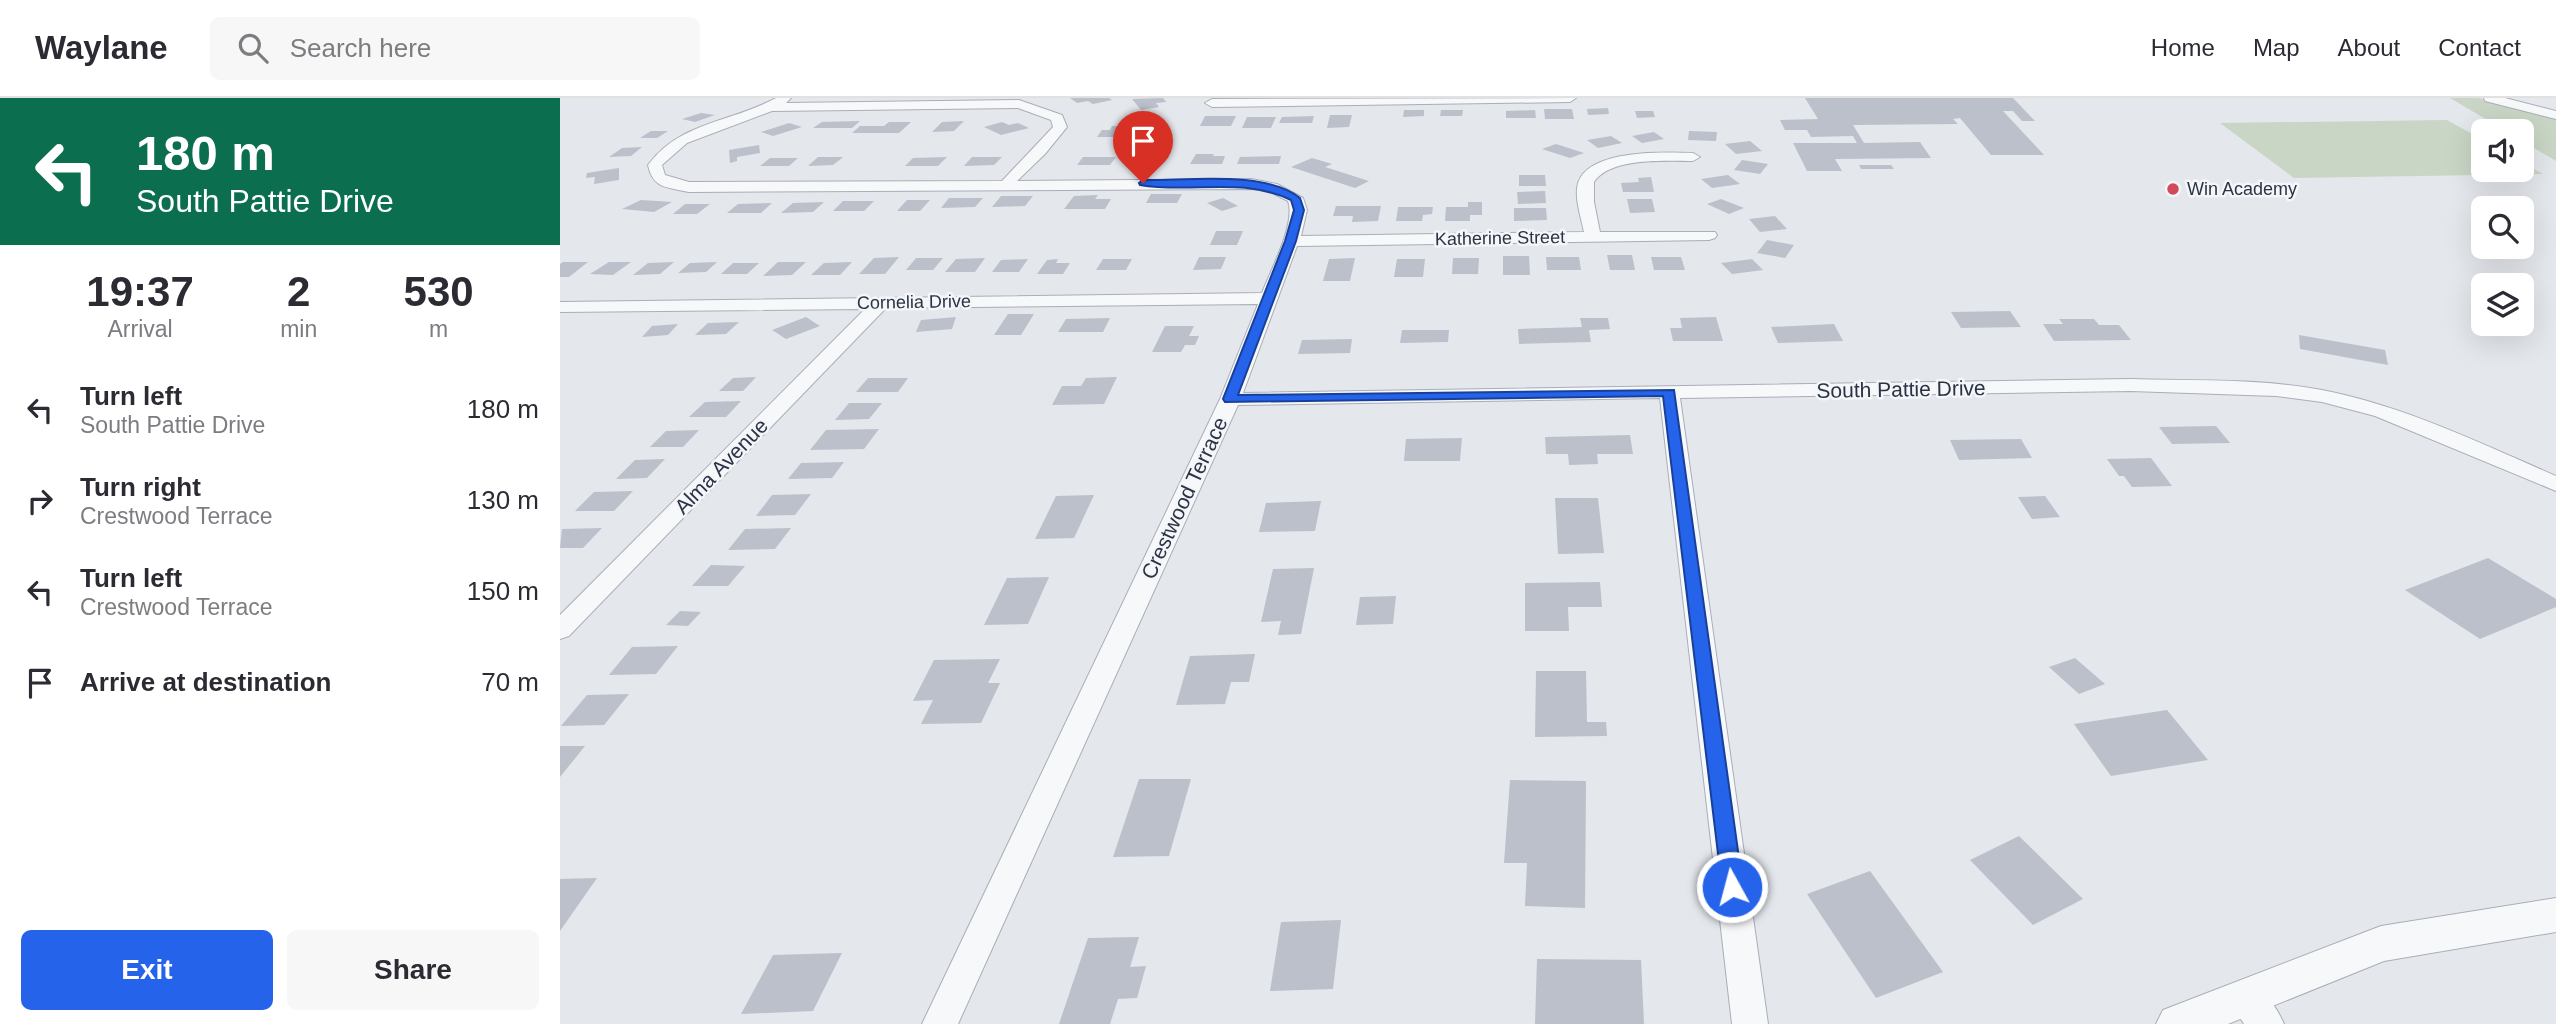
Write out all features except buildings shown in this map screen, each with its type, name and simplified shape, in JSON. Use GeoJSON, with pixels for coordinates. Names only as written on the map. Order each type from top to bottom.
{"type":"FeatureCollection","features":[{"type":"Feature","properties":{"kind":"street"},"geometry":{"type":"LineString","coordinates":[[1212,103],[1290,99],[1570,98]]}},
{"type":"Feature","properties":{"kind":"street"},"geometry":{"type":"LineString","coordinates":[[2490,98],[2556,115]]}},
{"type":"Feature","properties":{"kind":"street"},"geometry":{"type":"LineString","coordinates":[[779,102],[1022,101],[1057,118],[1059,127],[1009,183]]}},
{"type":"Feature","properties":{"kind":"street","name":"Crestwood Terrace"},"geometry":{"type":"LineString","coordinates":[[779,102],[679,142],[656,165],[658,177],[665,182],[689,187],[1009,183],[1251,184],[1272,187],[1295,198],[1299,210],[1290,241],[1230,399],[940,1024]]}},
{"type":"Feature","properties":{"kind":"street"},"geometry":{"type":"LineString","coordinates":[[1593,237],[1586,188],[1587,179],[1593,172],[1628,160],[1693,157]]}},
{"type":"Feature","properties":{"kind":"street","name":"Katherine Street"},"geometry":{"type":"LineString","coordinates":[[1290,241],[1709,235]]}},
{"type":"Feature","properties":{"kind":"street","name":"Cornelia Drive"},"geometry":{"type":"LineString","coordinates":[[560,307],[1267,298]]}},
{"type":"Feature","properties":{"kind":"street","name":"Alma Avenue"},"geometry":{"type":"LineString","coordinates":[[560,630],[882,302]]}},
{"type":"Feature","properties":{"kind":"street","name":"South Pattie Drive"},"geometry":{"type":"LineString","coordinates":[[1230,399],[2131,385],[2240,389],[2321,396],[2396,417],[2556,484]]}},
{"type":"Feature","properties":{"kind":"street"},"geometry":{"type":"LineString","coordinates":[[1669,392],[1750,1024]]}},
{"type":"Feature","properties":{"kind":"street"},"geometry":{"type":"LineString","coordinates":[[2178,1024],[2255,1010],[2381,944],[2556,915]]}},
{"type":"Feature","properties":{"kind":"green space"},"geometry":{"type":"Polygon","coordinates":[[[2450,98],[2478,98],[2556,117],[2556,161],[2534,148],[2534,119],[2486,119],[2450,98]]]}},
{"type":"Feature","properties":{"kind":"green space"},"geometry":{"type":"Polygon","coordinates":[[[2447,120],[2471,133],[2471,175],[2294,178],[2220,123],[2447,120]]]}},
{"type":"Feature","properties":{"kind":"place","name":"Win Academy"},"geometry":{"type":"Point","coordinates":[2173,189]}},
{"type":"Feature","properties":{"kind":"route"},"geometry":{"type":"LineString","coordinates":[[1143,183],[1251,184],[1272,187],[1295,198],[1299,210],[1290,241],[1230,399],[1669,392],[1732,887]]}}]}
